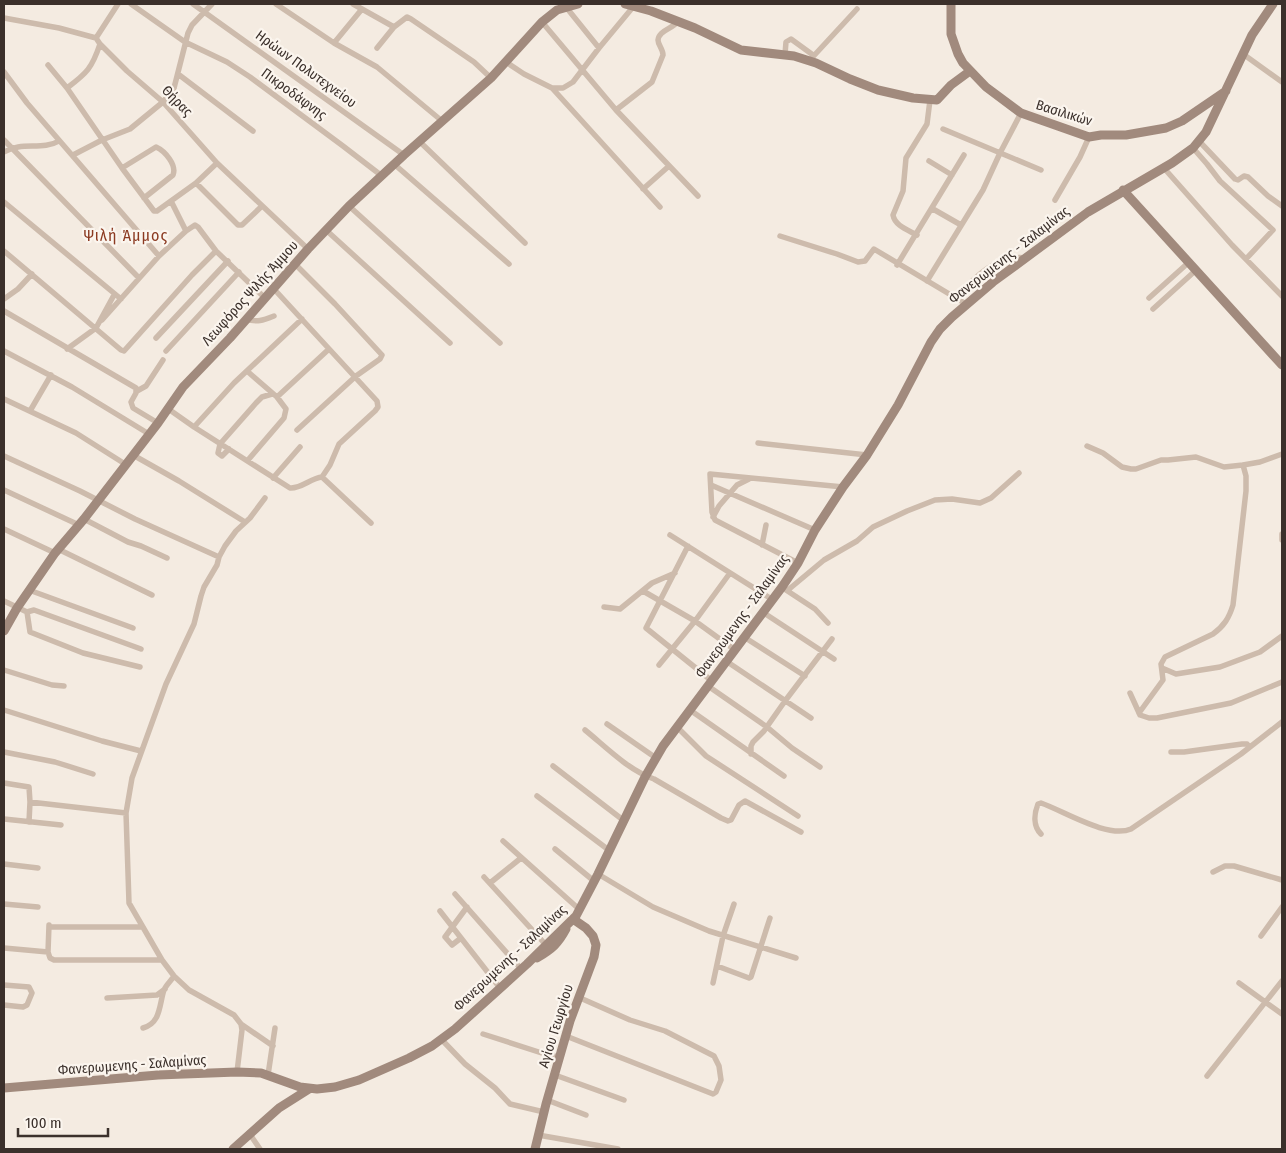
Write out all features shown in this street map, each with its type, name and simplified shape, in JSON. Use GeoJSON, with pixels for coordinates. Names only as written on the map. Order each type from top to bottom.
{"type":"FeatureCollection","features":[{"type":"Feature","properties":{"kind":"street"},"geometry":{"type":"LineString","coordinates":[[67,88],[85,74],[91,66],[98,41],[118,4]]}},
{"type":"Feature","properties":{"kind":"street","name":"Πικροδάφνης"},"geometry":{"type":"LineString","coordinates":[[132,4],[185,42],[227,62],[250,77],[382,176]]}},
{"type":"Feature","properties":{"kind":"street","name":"Ηρώων Πολυτεχνείου"},"geometry":{"type":"LineString","coordinates":[[193,4],[404,155]]}},
{"type":"Feature","properties":{"kind":"street"},"geometry":{"type":"LineString","coordinates":[[72,155],[130,128],[163,102],[174,88],[185,42],[192,26],[212,4]]}},
{"type":"Feature","properties":{"kind":"street"},"geometry":{"type":"LineString","coordinates":[[276,4],[334,43],[377,67],[442,121]]}},
{"type":"Feature","properties":{"kind":"street"},"geometry":{"type":"LineString","coordinates":[[353,4],[394,27]]}},
{"type":"Feature","properties":{"kind":"street"},"geometry":{"type":"LineString","coordinates":[[560,7],[578,4]]}},
{"type":"Feature","properties":{"kind":"street","name":"Βασιλικών"},"geometry":{"type":"LineString","coordinates":[[951,4],[954,44],[963,63],[986,87],[1020,113],[1089,137],[1126,135],[1166,128],[1182,121],[1226,91]]}},
{"type":"Feature","properties":{"kind":"street","name":"Φανερωμενης - Σαλαμίνας"},"geometry":{"type":"LineString","coordinates":[[4,1088],[158,1075],[237,1072],[268,1075],[309,1089],[335,1087],[360,1080],[416,1055],[442,1040],[571,922],[580,910],[623,820],[656,758],[744,637],[773,600],[785,589],[815,530],[898,405],[931,342],[940,329],[993,282],[1088,212],[1163,167],[1196,144],[1211,124],[1243,54],[1262,18],[1273,4]]}},
{"type":"Feature","properties":{"kind":"street"},"geometry":{"type":"LineString","coordinates":[[552,88],[570,86],[629,5],[678,21],[741,50],[811,58],[878,90],[908,98],[930,100],[939,98],[951,85],[970,71]]}},
{"type":"Feature","properties":{"kind":"street"},"geometry":{"type":"LineString","coordinates":[[560,7],[599,48]]}},
{"type":"Feature","properties":{"kind":"street","name":"Λεωφόρος Ψιλής Άμμου"},"geometry":{"type":"LineString","coordinates":[[4,631],[17,608],[56,551],[82,522],[150,434],[182,387],[274,289],[308,248],[349,206],[491,78],[542,22],[560,7]]}},
{"type":"Feature","properties":{"kind":"street"},"geometry":{"type":"LineString","coordinates":[[334,43],[362,9]]}},
{"type":"Feature","properties":{"kind":"street"},"geometry":{"type":"LineString","coordinates":[[811,58],[857,9]]}},
{"type":"Feature","properties":{"kind":"street"},"geometry":{"type":"LineString","coordinates":[[377,48],[394,27],[407,17],[474,62],[491,78]]}},
{"type":"Feature","properties":{"kind":"street"},"geometry":{"type":"LineString","coordinates":[[4,18],[98,41]]}},
{"type":"Feature","properties":{"kind":"street"},"geometry":{"type":"LineString","coordinates":[[616,110],[652,82],[663,55],[663,50],[658,41],[659,36],[678,21]]}},
{"type":"Feature","properties":{"kind":"street"},"geometry":{"type":"LineString","coordinates":[[542,22],[616,110],[698,196]]}},
{"type":"Feature","properties":{"kind":"street"},"geometry":{"type":"LineString","coordinates":[[785,54],[786,42],[791,38],[811,58]]}},
{"type":"Feature","properties":{"kind":"street","name":"Θήρας"},"geometry":{"type":"LineString","coordinates":[[98,41],[127,71],[163,102],[217,164],[308,248]]}},
{"type":"Feature","properties":{"kind":"street"},"geometry":{"type":"LineString","coordinates":[[1243,54],[1282,82]]}},
{"type":"Feature","properties":{"kind":"street"},"geometry":{"type":"LineString","coordinates":[[506,62],[524,74],[552,88],[660,207]]}},
{"type":"Feature","properties":{"kind":"street"},"geometry":{"type":"LineString","coordinates":[[48,65],[67,88],[144,198],[157,212],[196,183],[217,164]]}},
{"type":"Feature","properties":{"kind":"street"},"geometry":{"type":"LineString","coordinates":[[4,72],[59,141],[159,256]]}},
{"type":"Feature","properties":{"kind":"street"},"geometry":{"type":"LineString","coordinates":[[178,74],[253,131]]}},
{"type":"Feature","properties":{"kind":"street"},"geometry":{"type":"LineString","coordinates":[[916,235],[897,224],[893,215],[903,192],[906,158],[927,124],[930,100]]}},
{"type":"Feature","properties":{"kind":"street"},"geometry":{"type":"LineString","coordinates":[[927,281],[983,190],[1020,113]]}},
{"type":"Feature","properties":{"kind":"street"},"geometry":{"type":"LineString","coordinates":[[943,129],[1041,170]]}},
{"type":"Feature","properties":{"kind":"street"},"geometry":{"type":"LineString","coordinates":[[1054,200],[1080,157],[1089,137]]}},
{"type":"Feature","properties":{"kind":"street"},"geometry":{"type":"LineString","coordinates":[[4,140],[139,278]]}},
{"type":"Feature","properties":{"kind":"street"},"geometry":{"type":"LineString","coordinates":[[4,152],[11,148],[26,145],[52,146],[59,141]]}},
{"type":"Feature","properties":{"kind":"street"},"geometry":{"type":"LineString","coordinates":[[419,141],[525,243]]}},
{"type":"Feature","properties":{"kind":"street"},"geometry":{"type":"LineString","coordinates":[[1196,144],[1235,179],[1238,180],[1244,176],[1248,177],[1282,206]]}},
{"type":"Feature","properties":{"kind":"street"},"geometry":{"type":"LineString","coordinates":[[1196,144],[1220,182],[1273,230],[1246,259]]}},
{"type":"Feature","properties":{"kind":"street"},"geometry":{"type":"LineString","coordinates":[[122,168],[156,148],[159,148],[173,163],[175,170],[173,175],[144,198]]}},
{"type":"Feature","properties":{"kind":"street"},"geometry":{"type":"LineString","coordinates":[[897,265],[933,209],[964,155]]}},
{"type":"Feature","properties":{"kind":"street"},"geometry":{"type":"LineString","coordinates":[[929,161],[952,175]]}},
{"type":"Feature","properties":{"kind":"street"},"geometry":{"type":"LineString","coordinates":[[394,164],[509,264]]}},
{"type":"Feature","properties":{"kind":"street"},"geometry":{"type":"LineString","coordinates":[[643,189],[669,166]]}},
{"type":"Feature","properties":{"kind":"street"},"geometry":{"type":"LineString","coordinates":[[1163,167],[1282,296]]}},
{"type":"Feature","properties":{"kind":"street"},"geometry":{"type":"LineString","coordinates":[[196,183],[238,225],[242,225],[262,206]]}},
{"type":"Feature","properties":{"kind":"street"},"geometry":{"type":"LineString","coordinates":[[1122,190],[1282,365]]}},
{"type":"Feature","properties":{"kind":"street"},"geometry":{"type":"LineString","coordinates":[[4,202],[121,299]]}},
{"type":"Feature","properties":{"kind":"street"},"geometry":{"type":"LineString","coordinates":[[171,202],[186,231]]}},
{"type":"Feature","properties":{"kind":"street"},"geometry":{"type":"LineString","coordinates":[[349,206],[500,343]]}},
{"type":"Feature","properties":{"kind":"street"},"geometry":{"type":"LineString","coordinates":[[933,209],[961,225]]}},
{"type":"Feature","properties":{"kind":"street"},"geometry":{"type":"LineString","coordinates":[[67,349],[96,328],[159,256],[192,226],[198,227],[216,251],[265,298]]}},
{"type":"Feature","properties":{"kind":"street"},"geometry":{"type":"LineString","coordinates":[[326,230],[450,343]]}},
{"type":"Feature","properties":{"kind":"street"},"geometry":{"type":"LineString","coordinates":[[780,236],[858,262],[865,261],[874,249],[897,265],[966,304]]}},
{"type":"Feature","properties":{"kind":"street"},"geometry":{"type":"LineString","coordinates":[[4,251],[121,350],[127,349],[175,293],[216,251]]}},
{"type":"Feature","properties":{"kind":"street"},"geometry":{"type":"LineString","coordinates":[[956,299],[971,282],[999,261],[1016,256],[1026,258]]}},
{"type":"Feature","properties":{"kind":"street"},"geometry":{"type":"LineString","coordinates":[[156,338],[228,261]]}},
{"type":"Feature","properties":{"kind":"street"},"geometry":{"type":"LineString","coordinates":[[1149,298],[1188,263]]}},
{"type":"Feature","properties":{"kind":"street"},"geometry":{"type":"LineString","coordinates":[[294,264],[336,304],[382,355],[297,430]]}},
{"type":"Feature","properties":{"kind":"street"},"geometry":{"type":"LineString","coordinates":[[1153,309],[1195,271]]}},
{"type":"Feature","properties":{"kind":"street"},"geometry":{"type":"LineString","coordinates":[[166,351],[239,272]]}},
{"type":"Feature","properties":{"kind":"street"},"geometry":{"type":"LineString","coordinates":[[4,299],[18,289],[32,274]]}},
{"type":"Feature","properties":{"kind":"street"},"geometry":{"type":"LineString","coordinates":[[274,289],[377,401],[378,407],[375,411],[339,444],[322,477]]}},
{"type":"Feature","properties":{"kind":"street"},"geometry":{"type":"LineString","coordinates":[[102,320],[114,295]]}},
{"type":"Feature","properties":{"kind":"street"},"geometry":{"type":"LineString","coordinates":[[4,312],[136,388],[136,390]]}},
{"type":"Feature","properties":{"kind":"street"},"geometry":{"type":"LineString","coordinates":[[246,319],[261,322],[274,316]]}},
{"type":"Feature","properties":{"kind":"street"},"geometry":{"type":"LineString","coordinates":[[194,427],[234,382],[302,319]]}},
{"type":"Feature","properties":{"kind":"street"},"geometry":{"type":"LineString","coordinates":[[229,449],[225,454],[220,455],[218,449],[220,444],[262,397],[275,396],[329,349]]}},
{"type":"Feature","properties":{"kind":"street"},"geometry":{"type":"LineString","coordinates":[[4,351],[50,375],[150,434]]}},
{"type":"Feature","properties":{"kind":"street"},"geometry":{"type":"LineString","coordinates":[[158,423],[133,408],[131,402],[136,390],[146,386],[163,360]]}},
{"type":"Feature","properties":{"kind":"street"},"geometry":{"type":"LineString","coordinates":[[247,371],[275,396],[286,409],[284,418],[248,460]]}},
{"type":"Feature","properties":{"kind":"street"},"geometry":{"type":"LineString","coordinates":[[30,411],[50,375]]}},
{"type":"Feature","properties":{"kind":"street"},"geometry":{"type":"LineString","coordinates":[[4,399],[76,433],[125,464]]}},
{"type":"Feature","properties":{"kind":"street"},"geometry":{"type":"LineString","coordinates":[[167,408],[273,478],[294,489],[315,478],[322,477]]}},
{"type":"Feature","properties":{"kind":"street"},"geometry":{"type":"LineString","coordinates":[[758,443],[866,455]]}},
{"type":"Feature","properties":{"kind":"street"},"geometry":{"type":"LineString","coordinates":[[1087,446],[1103,453],[1122,467],[1136,469],[1161,460],[1196,457],[1224,467],[1260,462],[1282,454]]}},
{"type":"Feature","properties":{"kind":"street"},"geometry":{"type":"LineString","coordinates":[[273,478],[300,447]]}},
{"type":"Feature","properties":{"kind":"street"},"geometry":{"type":"LineString","coordinates":[[133,454],[245,522]]}},
{"type":"Feature","properties":{"kind":"street"},"geometry":{"type":"LineString","coordinates":[[4,456],[219,557]]}},
{"type":"Feature","properties":{"kind":"street"},"geometry":{"type":"LineString","coordinates":[[1139,713],[1161,683],[1164,676],[1161,664],[1165,657],[1213,634],[1228,618],[1233,605],[1246,492],[1246,476],[1242,465]]}},
{"type":"Feature","properties":{"kind":"street"},"geometry":{"type":"LineString","coordinates":[[828,623],[815,609],[785,589],[824,560],[857,541],[873,527],[935,500],[952,499],[980,504],[995,495],[1018,473]]}},
{"type":"Feature","properties":{"kind":"street"},"geometry":{"type":"LineString","coordinates":[[798,563],[715,520],[713,517],[710,474],[843,488]]}},
{"type":"Feature","properties":{"kind":"street"},"geometry":{"type":"LineString","coordinates":[[322,477],[371,523]]}},
{"type":"Feature","properties":{"kind":"street"},"geometry":{"type":"LineString","coordinates":[[713,517],[719,506],[737,485],[749,479]]}},
{"type":"Feature","properties":{"kind":"street"},"geometry":{"type":"LineString","coordinates":[[711,485],[815,530]]}},
{"type":"Feature","properties":{"kind":"street"},"geometry":{"type":"LineString","coordinates":[[4,490],[167,558]]}},
{"type":"Feature","properties":{"kind":"street"},"geometry":{"type":"LineString","coordinates":[[265,498],[250,518],[230,539],[200,596],[194,624],[166,684],[141,751],[132,778],[126,814],[128,898],[130,908],[162,960],[174,976],[189,990],[234,1015],[241,1024],[273,1046]]}},
{"type":"Feature","properties":{"kind":"street"},"geometry":{"type":"LineString","coordinates":[[762,545],[766,526]]}},
{"type":"Feature","properties":{"kind":"street"},"geometry":{"type":"LineString","coordinates":[[4,529],[152,595]]}},
{"type":"Feature","properties":{"kind":"street"},"geometry":{"type":"LineString","coordinates":[[1282,534],[1282,540]]}},
{"type":"Feature","properties":{"kind":"street"},"geometry":{"type":"LineString","coordinates":[[670,535],[773,600]]}},
{"type":"Feature","properties":{"kind":"street"},"geometry":{"type":"LineString","coordinates":[[688,546],[646,628],[672,648],[710,683],[792,748],[820,767]]}},
{"type":"Feature","properties":{"kind":"street"},"geometry":{"type":"LineString","coordinates":[[659,665],[695,621],[730,572]]}},
{"type":"Feature","properties":{"kind":"street"},"geometry":{"type":"LineString","coordinates":[[604,608],[620,608],[633,597],[643,592],[652,583],[675,573]]}},
{"type":"Feature","properties":{"kind":"street"},"geometry":{"type":"LineString","coordinates":[[30,590],[133,628]]}},
{"type":"Feature","properties":{"kind":"street"},"geometry":{"type":"LineString","coordinates":[[643,592],[695,621],[735,650]]}},
{"type":"Feature","properties":{"kind":"street"},"geometry":{"type":"LineString","coordinates":[[4,601],[26,612],[34,610],[141,649]]}},
{"type":"Feature","properties":{"kind":"street"},"geometry":{"type":"LineString","coordinates":[[26,612],[30,632],[83,653],[140,667]]}},
{"type":"Feature","properties":{"kind":"street"},"geometry":{"type":"LineString","coordinates":[[764,613],[834,659]]}},
{"type":"Feature","properties":{"kind":"street"},"geometry":{"type":"LineString","coordinates":[[1162,668],[1176,674],[1220,667],[1260,652],[1282,636]]}},
{"type":"Feature","properties":{"kind":"street"},"geometry":{"type":"LineString","coordinates":[[744,637],[805,676]]}},
{"type":"Feature","properties":{"kind":"street"},"geometry":{"type":"LineString","coordinates":[[752,754],[751,746],[832,639]]}},
{"type":"Feature","properties":{"kind":"street"},"geometry":{"type":"LineString","coordinates":[[726,661],[811,718]]}},
{"type":"Feature","properties":{"kind":"street"},"geometry":{"type":"LineString","coordinates":[[4,670],[52,685],[64,686]]}},
{"type":"Feature","properties":{"kind":"street"},"geometry":{"type":"LineString","coordinates":[[1130,693],[1139,713],[1149,718],[1157,718],[1231,703],[1282,682]]}},
{"type":"Feature","properties":{"kind":"street"},"geometry":{"type":"LineString","coordinates":[[4,710],[102,741],[141,751]]}},
{"type":"Feature","properties":{"kind":"street"},"geometry":{"type":"LineString","coordinates":[[690,710],[784,776]]}},
{"type":"Feature","properties":{"kind":"street"},"geometry":{"type":"LineString","coordinates":[[1041,834],[1037,830],[1035,818],[1038,804],[1041,803],[1107,830],[1127,831],[1282,722]]}},
{"type":"Feature","properties":{"kind":"street"},"geometry":{"type":"LineString","coordinates":[[607,724],[656,758]]}},
{"type":"Feature","properties":{"kind":"street"},"geometry":{"type":"LineString","coordinates":[[677,727],[706,756],[798,816]]}},
{"type":"Feature","properties":{"kind":"street"},"geometry":{"type":"LineString","coordinates":[[584,730],[645,777],[654,778],[728,821],[731,820],[739,805],[746,801],[801,832]]}},
{"type":"Feature","properties":{"kind":"street"},"geometry":{"type":"LineString","coordinates":[[1171,752],[1242,744],[1247,744],[1249,747]]}},
{"type":"Feature","properties":{"kind":"street"},"geometry":{"type":"LineString","coordinates":[[4,752],[55,762],[93,774]]}},
{"type":"Feature","properties":{"kind":"street"},"geometry":{"type":"LineString","coordinates":[[553,766],[623,820]]}},
{"type":"Feature","properties":{"kind":"street"},"geometry":{"type":"LineString","coordinates":[[4,783],[29,787],[29,822]]}},
{"type":"Feature","properties":{"kind":"street"},"geometry":{"type":"LineString","coordinates":[[537,796],[610,850]]}},
{"type":"Feature","properties":{"kind":"street"},"geometry":{"type":"LineString","coordinates":[[30,802],[126,814]]}},
{"type":"Feature","properties":{"kind":"street"},"geometry":{"type":"LineString","coordinates":[[4,819],[61,825]]}},
{"type":"Feature","properties":{"kind":"street"},"geometry":{"type":"LineString","coordinates":[[503,841],[580,910]]}},
{"type":"Feature","properties":{"kind":"street"},"geometry":{"type":"LineString","coordinates":[[555,849],[596,878],[653,907],[722,936],[796,958]]}},
{"type":"Feature","properties":{"kind":"street"},"geometry":{"type":"LineString","coordinates":[[490,883],[521,858]]}},
{"type":"Feature","properties":{"kind":"street"},"geometry":{"type":"LineString","coordinates":[[4,864],[38,868]]}},
{"type":"Feature","properties":{"kind":"street"},"geometry":{"type":"LineString","coordinates":[[1213,872],[1225,866],[1234,866],[1282,880]]}},
{"type":"Feature","properties":{"kind":"street"},"geometry":{"type":"LineString","coordinates":[[484,876],[546,945]]}},
{"type":"Feature","properties":{"kind":"street"},"geometry":{"type":"LineString","coordinates":[[455,894],[524,966],[551,950],[559,942],[571,922]]}},
{"type":"Feature","properties":{"kind":"street"},"geometry":{"type":"LineString","coordinates":[[4,904],[38,907]]}},
{"type":"Feature","properties":{"kind":"street"},"geometry":{"type":"LineString","coordinates":[[712,983],[722,936],[734,904]]}},
{"type":"Feature","properties":{"kind":"street"},"geometry":{"type":"LineString","coordinates":[[462,938],[452,945],[446,940],[446,935],[467,907]]}},
{"type":"Feature","properties":{"kind":"street"},"geometry":{"type":"LineString","coordinates":[[1261,936],[1282,907]]}},
{"type":"Feature","properties":{"kind":"street"},"geometry":{"type":"LineString","coordinates":[[440,911],[500,988]]}},
{"type":"Feature","properties":{"kind":"street"},"geometry":{"type":"LineString","coordinates":[[717,966],[750,978],[770,918]]}},
{"type":"Feature","properties":{"kind":"street","name":"Αγίου Γεωργίου"},"geometry":{"type":"LineString","coordinates":[[536,1149],[547,1100],[578,997],[594,957],[596,945],[586,928],[571,922]]}},
{"type":"Feature","properties":{"kind":"street"},"geometry":{"type":"LineString","coordinates":[[142,927],[49,926],[48,952],[50,958],[54,960],[162,960]]}},
{"type":"Feature","properties":{"kind":"street"},"geometry":{"type":"LineString","coordinates":[[4,948],[48,952]]}},
{"type":"Feature","properties":{"kind":"street"},"geometry":{"type":"LineString","coordinates":[[107,998],[157,995],[165,989],[174,976]]}},
{"type":"Feature","properties":{"kind":"street"},"geometry":{"type":"LineString","coordinates":[[1207,1076],[1282,981]]}},
{"type":"Feature","properties":{"kind":"street"},"geometry":{"type":"LineString","coordinates":[[1239,983],[1282,1014]]}},
{"type":"Feature","properties":{"kind":"street"},"geometry":{"type":"LineString","coordinates":[[4,985],[29,987],[32,993],[27,1005],[22,1007],[4,1005]]}},
{"type":"Feature","properties":{"kind":"street"},"geometry":{"type":"LineString","coordinates":[[143,1028],[156,1019],[165,989]]}},
{"type":"Feature","properties":{"kind":"street"},"geometry":{"type":"LineString","coordinates":[[566,1036],[713,1094],[716,1092],[721,1080],[719,1066],[714,1056],[665,1032],[630,1020],[578,997]]}},
{"type":"Feature","properties":{"kind":"street"},"geometry":{"type":"LineString","coordinates":[[237,1072],[241,1024]]}},
{"type":"Feature","properties":{"kind":"street"},"geometry":{"type":"LineString","coordinates":[[268,1075],[275,1028]]}},
{"type":"Feature","properties":{"kind":"street"},"geometry":{"type":"LineString","coordinates":[[483,1034],[548,1055],[560,1057]]}},
{"type":"Feature","properties":{"kind":"street"},"geometry":{"type":"LineString","coordinates":[[442,1040],[465,1064],[495,1088],[510,1104],[544,1112]]}},
{"type":"Feature","properties":{"kind":"street"},"geometry":{"type":"LineString","coordinates":[[555,1075],[624,1100]]}},
{"type":"Feature","properties":{"kind":"street"},"geometry":{"type":"LineString","coordinates":[[233,1149],[279,1108],[309,1089]]}},
{"type":"Feature","properties":{"kind":"street"},"geometry":{"type":"LineString","coordinates":[[547,1100],[586,1115]]}},
{"type":"Feature","properties":{"kind":"street"},"geometry":{"type":"LineString","coordinates":[[249,1133],[260,1149]]}},
{"type":"Feature","properties":{"kind":"street"},"geometry":{"type":"LineString","coordinates":[[538,1135],[618,1149]]}},
{"type":"Feature","properties":{"kind":"district","name":"Ψιλή Άμμος"},"geometry":{"type":"Point","coordinates":[126,235]}}]}
